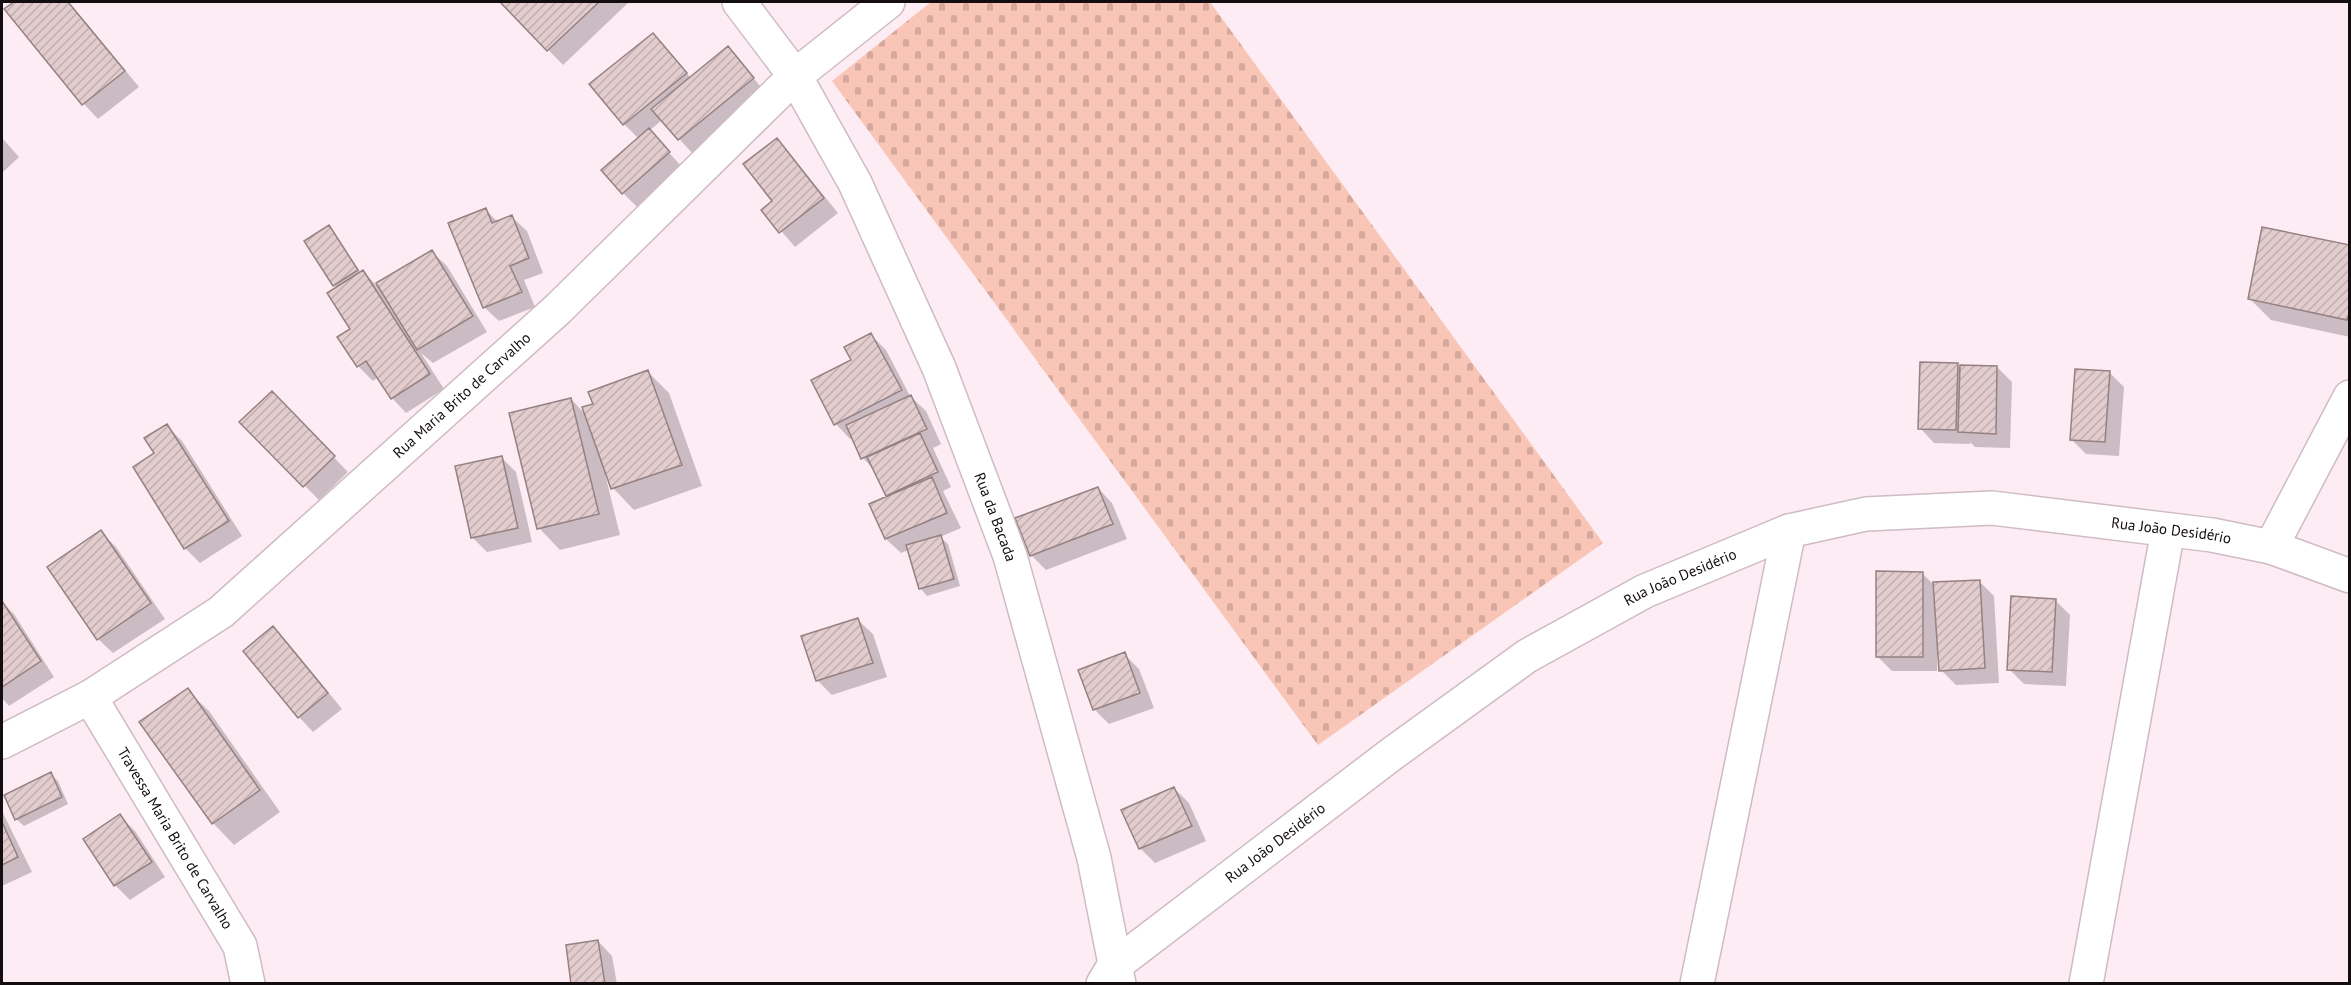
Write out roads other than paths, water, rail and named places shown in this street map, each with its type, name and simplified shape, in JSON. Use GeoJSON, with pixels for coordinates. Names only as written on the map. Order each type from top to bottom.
{"type":"FeatureCollection","features":[{"type":"Feature","properties":{"kind":"street","name":"Rua da Bacada"},"geometry":{"type":"LineString","coordinates":[[739,2],[795,76],[855,183],[939,368],[1010,556],[1094,858],[1112,978]]}},
{"type":"Feature","properties":{"kind":"street","name":"Rua Maria Brito de Carvalho"},"geometry":{"type":"LineString","coordinates":[[2,742],[90,697],[221,612],[558,309],[795,76],[888,2]]}},
{"type":"Feature","properties":{"kind":"street"},"geometry":{"type":"LineString","coordinates":[[2271,547],[2349,398]]}},
{"type":"Feature","properties":{"kind":"street","name":"Rua João Desidério"},"geometry":{"type":"LineString","coordinates":[[1112,978],[1393,753],[1527,656],[1645,591],[1788,531],[1866,514],[1992,508],[2212,535],[2271,547],[2349,576]]}},
{"type":"Feature","properties":{"kind":"street"},"geometry":{"type":"LineString","coordinates":[[2086,984],[2168,530]]}},
{"type":"Feature","properties":{"kind":"street"},"geometry":{"type":"LineString","coordinates":[[1697,984],[1788,531]]}},
{"type":"Feature","properties":{"kind":"street","name":"Travessa Maria Brito de Carvalho"},"geometry":{"type":"LineString","coordinates":[[90,697],[240,946],[248,984]]}}]}
